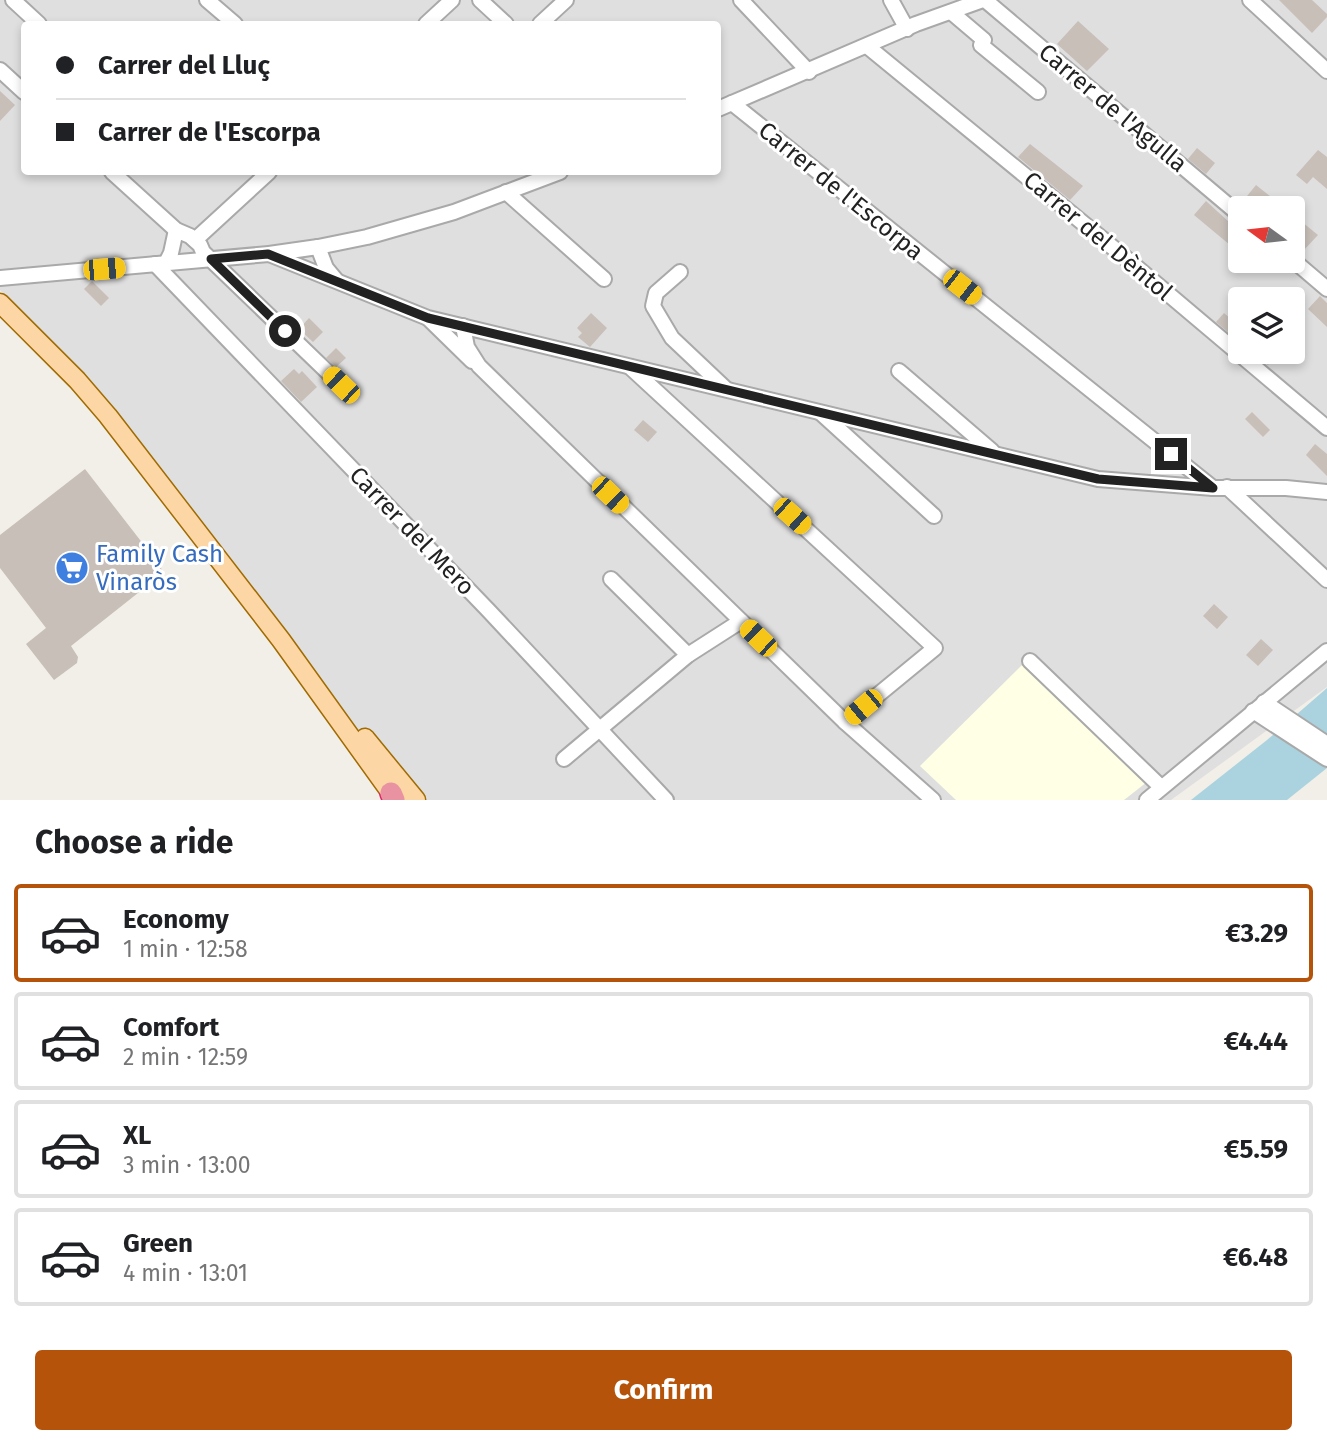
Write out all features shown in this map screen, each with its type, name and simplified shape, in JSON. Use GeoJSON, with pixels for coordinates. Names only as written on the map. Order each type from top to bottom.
{"type":"FeatureCollection","features":[{"type":"Feature","properties":{"kind":"main road"},"geometry":{"type":"LineString","coordinates":[[0,303],[77,380],[108,416],[403,796]]}},
{"type":"Feature","properties":{"kind":"street"},"geometry":{"type":"LineString","coordinates":[[13,0],[36,21]]}},
{"type":"Feature","properties":{"kind":"street"},"geometry":{"type":"LineString","coordinates":[[206,0],[231,21]]}},
{"type":"Feature","properties":{"kind":"street"},"geometry":{"type":"LineString","coordinates":[[429,21],[452,0]]}},
{"type":"Feature","properties":{"kind":"street"},"geometry":{"type":"LineString","coordinates":[[480,0],[503,21]]}},
{"type":"Feature","properties":{"kind":"street"},"geometry":{"type":"LineString","coordinates":[[543,21],[566,0]]}},
{"type":"Feature","properties":{"kind":"street"},"geometry":{"type":"LineString","coordinates":[[741,0],[809,72]]}},
{"type":"Feature","properties":{"kind":"street"},"geometry":{"type":"LineString","coordinates":[[891,0],[907,29]]}},
{"type":"Feature","properties":{"kind":"street"},"geometry":{"type":"LineString","coordinates":[[721,108],[958,6],[984,0]]}},
{"type":"Feature","properties":{"kind":"street","name":"Carrer de l'Agulla"},"geometry":{"type":"LineString","coordinates":[[984,0],[1228,205]]}},
{"type":"Feature","properties":{"kind":"street"},"geometry":{"type":"LineString","coordinates":[[1250,0],[1327,71]]}},
{"type":"Feature","properties":{"kind":"street"},"geometry":{"type":"LineString","coordinates":[[958,6],[984,40],[981,46],[1038,92]]}},
{"type":"Feature","properties":{"kind":"street","name":"Carrer del Dèntol"},"geometry":{"type":"LineString","coordinates":[[867,46],[1128,260],[1327,428]]}},
{"type":"Feature","properties":{"kind":"street"},"geometry":{"type":"LineString","coordinates":[[0,70],[21,89]]}},
{"type":"Feature","properties":{"kind":"street","name":"Carrer de l'Escorpa"},"geometry":{"type":"LineString","coordinates":[[732,103],[1220,488],[1327,580]]}},
{"type":"Feature","properties":{"kind":"street"},"geometry":{"type":"LineString","coordinates":[[115,175],[176,230],[195,240],[203,252],[341,385]]}},
{"type":"Feature","properties":{"kind":"street"},"geometry":{"type":"LineString","coordinates":[[195,240],[266,175]]}},
{"type":"Feature","properties":{"kind":"street"},"geometry":{"type":"LineString","coordinates":[[0,278],[319,247],[367,237],[454,212],[552,175]]}},
{"type":"Feature","properties":{"kind":"street"},"geometry":{"type":"LineString","coordinates":[[506,192],[604,279]]}},
{"type":"Feature","properties":{"kind":"street"},"geometry":{"type":"LineString","coordinates":[[161,264],[172,253],[176,230]]}},
{"type":"Feature","properties":{"kind":"street"},"geometry":{"type":"LineString","coordinates":[[319,247],[324,263],[337,281]]}},
{"type":"Feature","properties":{"kind":"street"},"geometry":{"type":"LineString","coordinates":[[309,271],[305,262],[319,247]]}},
{"type":"Feature","properties":{"kind":"street"},"geometry":{"type":"LineString","coordinates":[[268,254],[428,318],[1098,479],[1327,492]]}},
{"type":"Feature","properties":{"kind":"street","name":"Carrer del Mero"},"geometry":{"type":"LineString","coordinates":[[161,264],[666,800]]}},
{"type":"Feature","properties":{"kind":"street"},"geometry":{"type":"LineString","coordinates":[[1306,271],[1327,289]]}},
{"type":"Feature","properties":{"kind":"street"},"geometry":{"type":"LineString","coordinates":[[680,272],[656,293],[653,306],[672,338],[727,390]]}},
{"type":"Feature","properties":{"kind":"street"},"geometry":{"type":"LineString","coordinates":[[428,318],[845,722],[933,800]]}},
{"type":"Feature","properties":{"kind":"street"},"geometry":{"type":"LineString","coordinates":[[459,350],[456,335],[460,326]]}},
{"type":"Feature","properties":{"kind":"street"},"geometry":{"type":"LineString","coordinates":[[460,326],[467,347],[479,366]]}},
{"type":"Feature","properties":{"kind":"street"},"geometry":{"type":"LineString","coordinates":[[479,330],[473,337],[479,366]]}},
{"type":"Feature","properties":{"kind":"street"},"geometry":{"type":"LineString","coordinates":[[629,366],[935,648],[845,722]]}},
{"type":"Feature","properties":{"kind":"street"},"geometry":{"type":"LineString","coordinates":[[899,371],[996,454]]}},
{"type":"Feature","properties":{"kind":"street"},"geometry":{"type":"LineString","coordinates":[[820,412],[934,516]]}},
{"type":"Feature","properties":{"kind":"street"},"geometry":{"type":"LineString","coordinates":[[611,579],[688,655]]}},
{"type":"Feature","properties":{"kind":"street"},"geometry":{"type":"LineString","coordinates":[[564,759],[688,655],[741,621]]}},
{"type":"Feature","properties":{"kind":"street"},"geometry":{"type":"LineString","coordinates":[[1146,800],[1264,711],[1327,651]]}},
{"type":"Feature","properties":{"kind":"street"},"geometry":{"type":"LineString","coordinates":[[1030,661],[1161,788]]}},
{"type":"Feature","properties":{"kind":"street"},"geometry":{"type":"LineString","coordinates":[[1264,711],[1327,744]]}},
{"type":"Feature","properties":{"kind":"street"},"geometry":{"type":"LineString","coordinates":[[1264,711],[1327,759]]}},
{"type":"Feature","properties":{"kind":"shaded area"},"geometry":{"type":"Polygon","coordinates":[[[0,0],[1327,0],[1327,687],[1171,800],[407,800],[0,290],[0,0]]]}},
{"type":"Feature","properties":{"kind":"shaded area"},"geometry":{"type":"Polygon","coordinates":[[[1023,664],[1147,782],[1124,800],[956,800],[920,766],[1023,664]]]}},
{"type":"Feature","properties":{"kind":"water"},"geometry":{"type":"Polygon","coordinates":[[[1327,688],[1327,768],[1287,800],[1191,800],[1267,740],[1327,688]]]}},
{"type":"Feature","properties":{"kind":"building"},"geometry":{"type":"Polygon","coordinates":[[[1279,0],[1312,0],[1327,17],[1312,33],[1279,0]]]}},
{"type":"Feature","properties":{"kind":"building"},"geometry":{"type":"Polygon","coordinates":[[[1078,21],[1109,49],[1087,71],[1057,44],[1078,21]]]}},
{"type":"Feature","properties":{"kind":"building"},"geometry":{"type":"Polygon","coordinates":[[[0,91],[15,105],[0,121],[0,91]]]}},
{"type":"Feature","properties":{"kind":"building"},"geometry":{"type":"Polygon","coordinates":[[[1030,144],[1083,186],[1070,200],[1018,157],[1030,144]]]}},
{"type":"Feature","properties":{"kind":"building"},"geometry":{"type":"Polygon","coordinates":[[[1197,148],[1215,163],[1206,174],[1188,159],[1197,148]]]}},
{"type":"Feature","properties":{"kind":"building"},"geometry":{"type":"Polygon","coordinates":[[[1318,150],[1327,157],[1327,189],[1313,177],[1307,184],[1296,175],[1318,150]]]}},
{"type":"Feature","properties":{"kind":"building"},"geometry":{"type":"Polygon","coordinates":[[[1256,185],[1270,196],[1247,196],[1256,185]]]}},
{"type":"Feature","properties":{"kind":"building"},"geometry":{"type":"Polygon","coordinates":[[[1206,201],[1228,221],[1228,243],[1194,215],[1206,201]]]}},
{"type":"Feature","properties":{"kind":"building"},"geometry":{"type":"Polygon","coordinates":[[[1306,225],[1318,235],[1306,248],[1306,225]]]}},
{"type":"Feature","properties":{"kind":"building"},"geometry":{"type":"Polygon","coordinates":[[[92,281],[109,298],[101,306],[84,289],[92,281]]]}},
{"type":"Feature","properties":{"kind":"building"},"geometry":{"type":"Polygon","coordinates":[[[1320,296],[1327,303],[1327,327],[1308,309],[1320,296]]]}},
{"type":"Feature","properties":{"kind":"building"},"geometry":{"type":"Polygon","coordinates":[[[591,313],[607,328],[590,347],[578,337],[582,333],[577,328],[591,313]]]}},
{"type":"Feature","properties":{"kind":"building"},"geometry":{"type":"Polygon","coordinates":[[[1224,313],[1228,316],[1228,332],[1216,322],[1224,313]]]}},
{"type":"Feature","properties":{"kind":"building"},"geometry":{"type":"Polygon","coordinates":[[[309,318],[323,332],[313,342],[299,329],[309,318]]]}},
{"type":"Feature","properties":{"kind":"building"},"geometry":{"type":"Polygon","coordinates":[[[336,348],[346,358],[336,367],[326,358],[336,348]]]}},
{"type":"Feature","properties":{"kind":"building"},"geometry":{"type":"Polygon","coordinates":[[[294,369],[299,374],[302,371],[317,387],[301,402],[281,381],[294,369]]]}},
{"type":"Feature","properties":{"kind":"building"},"geometry":{"type":"Polygon","coordinates":[[[1252,412],[1270,430],[1263,437],[1245,419],[1252,412]]]}},
{"type":"Feature","properties":{"kind":"building"},"geometry":{"type":"Polygon","coordinates":[[[643,420],[657,432],[648,442],[634,430],[643,420]]]}},
{"type":"Feature","properties":{"kind":"building"},"geometry":{"type":"Polygon","coordinates":[[[1315,444],[1327,454],[1327,476],[1306,455],[1315,444]]]}},
{"type":"Feature","properties":{"kind":"building"},"geometry":{"type":"Polygon","coordinates":[[[85,469],[161,567],[162,574],[71,646],[78,657],[77,663],[54,680],[26,644],[46,628],[0,568],[0,535],[85,469]]]}},
{"type":"Feature","properties":{"kind":"building"},"geometry":{"type":"Polygon","coordinates":[[[1214,604],[1228,617],[1217,629],[1203,616],[1214,604]]]}},
{"type":"Feature","properties":{"kind":"building"},"geometry":{"type":"Polygon","coordinates":[[[1261,639],[1273,650],[1258,666],[1246,655],[1261,639]]]}},
{"type":"Feature","properties":{"kind":"place","name":"Family Cash Vinaròs"},"geometry":{"type":"Point","coordinates":[72,568]}},
{"type":"Feature","properties":{"kind":"route"},"geometry":{"type":"LineString","coordinates":[[285,331],[211,259],[268,254],[428,318],[1098,479],[1213,488],[1171,454]]}}]}
